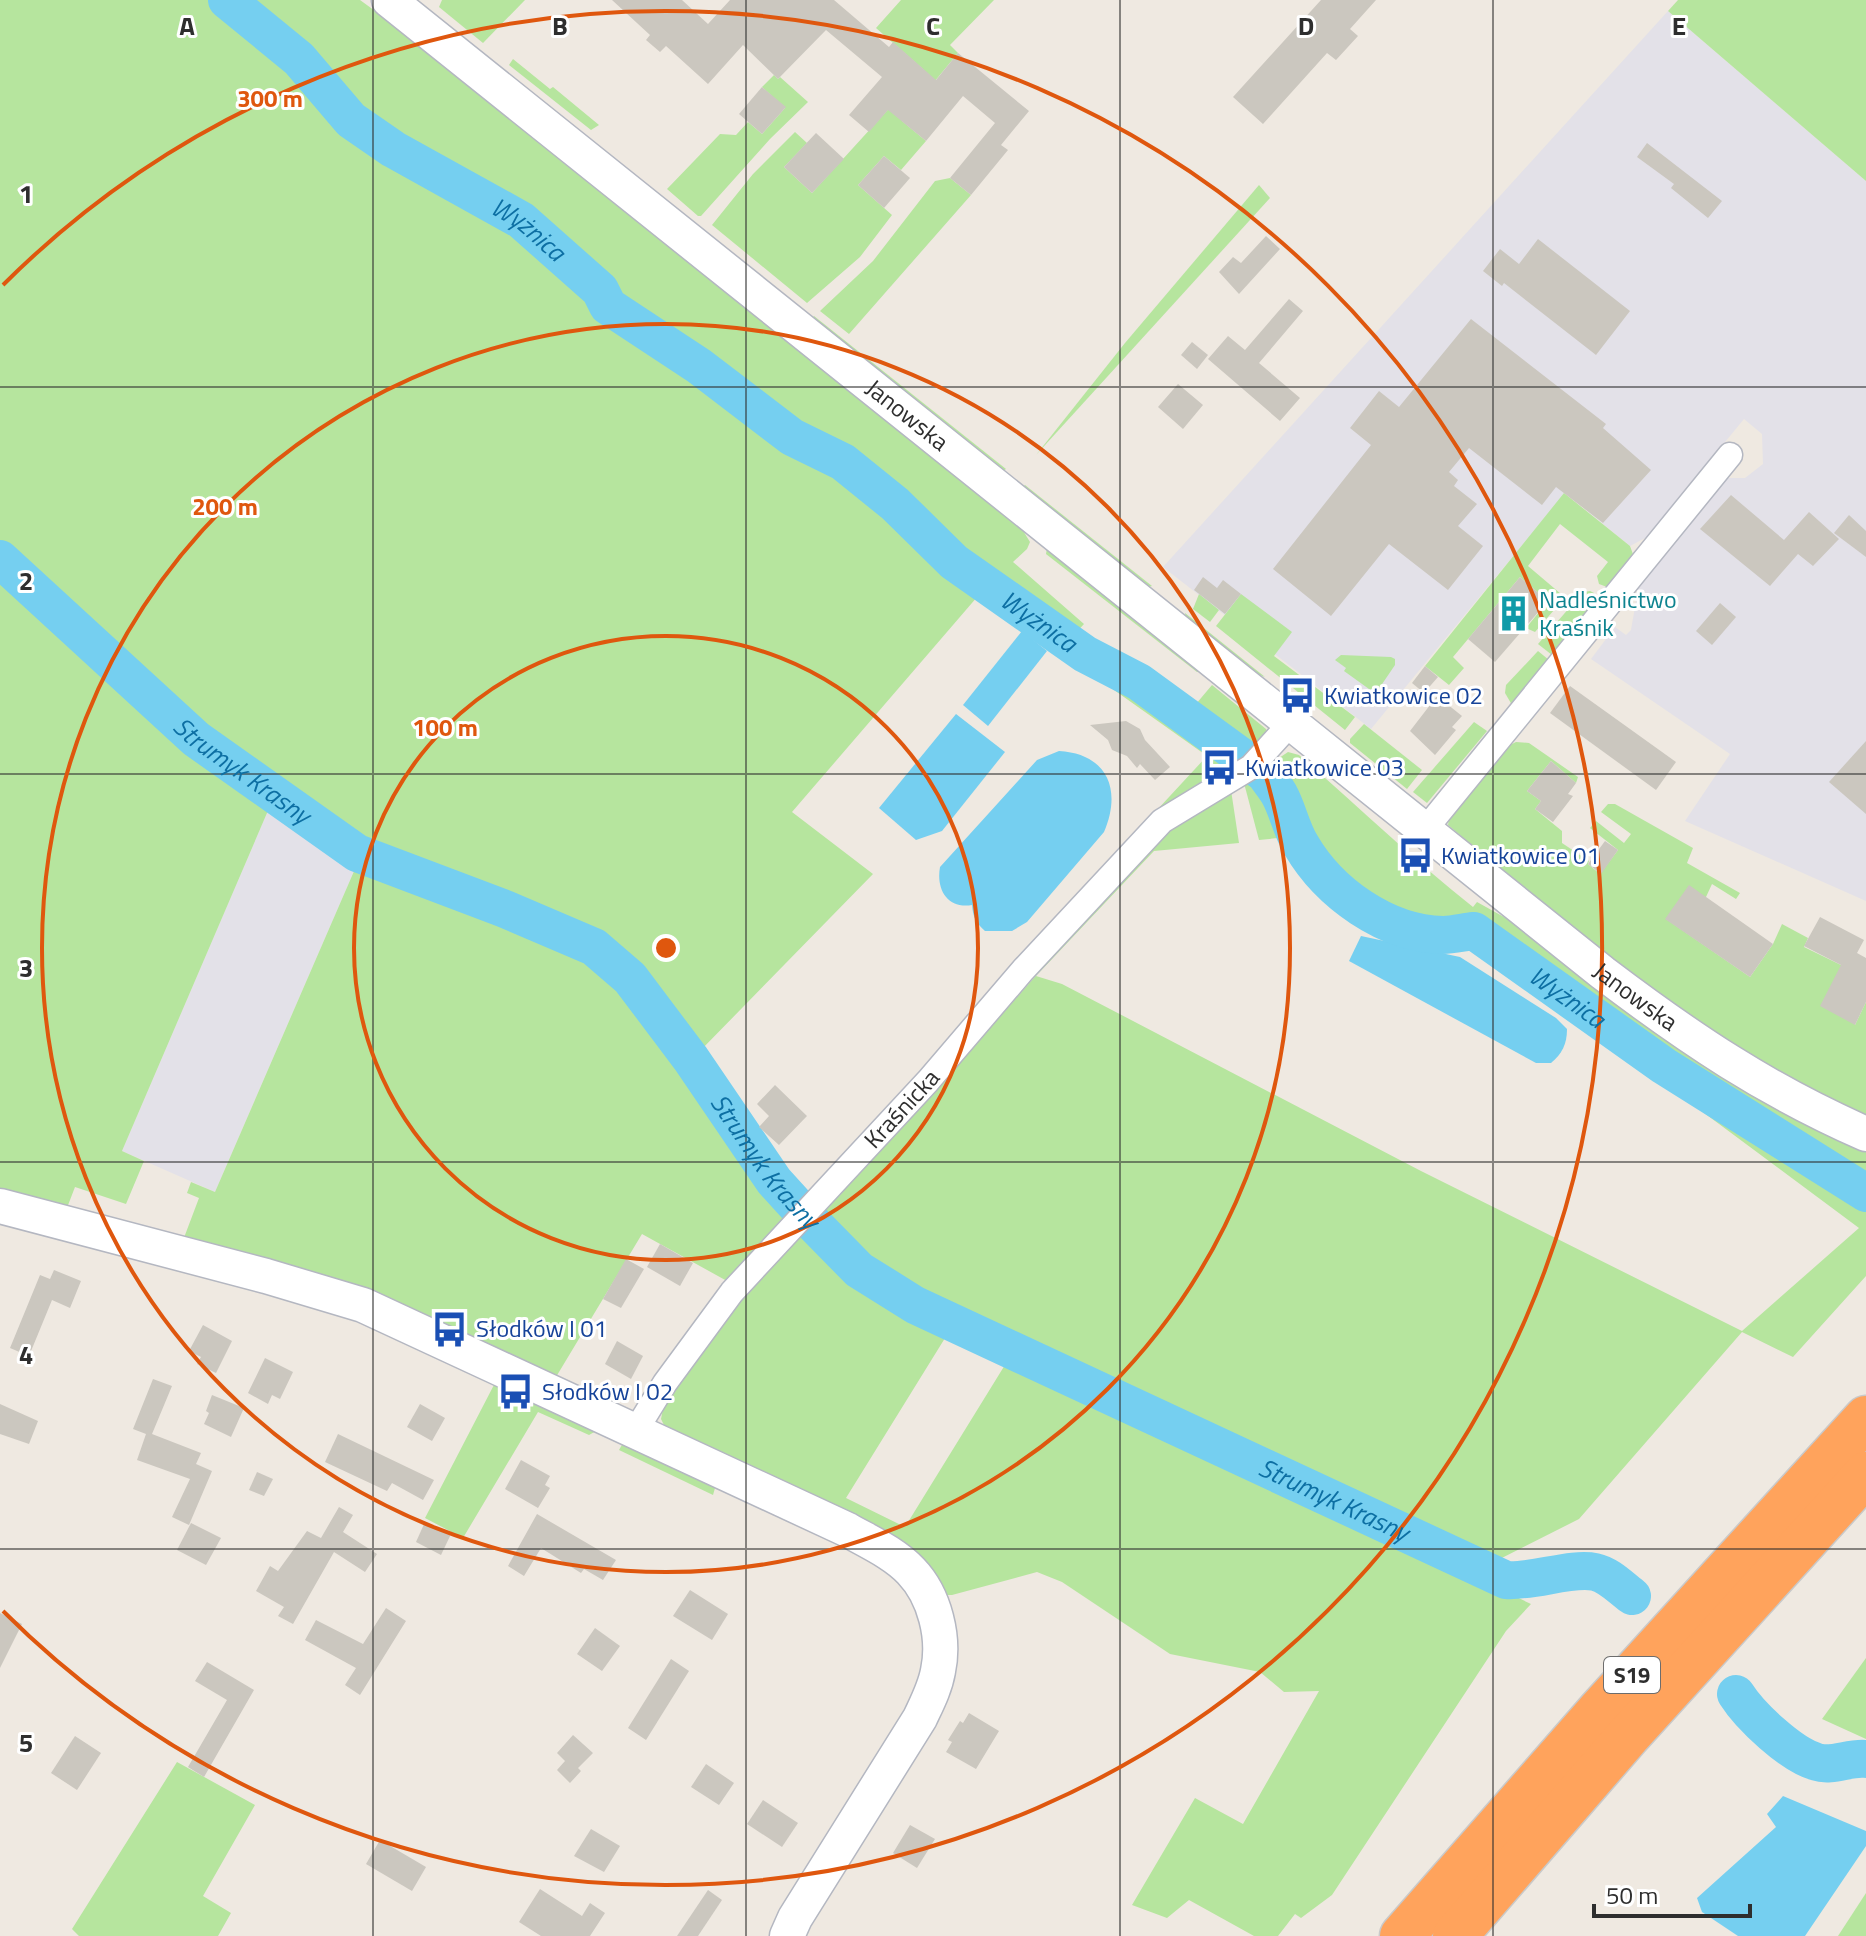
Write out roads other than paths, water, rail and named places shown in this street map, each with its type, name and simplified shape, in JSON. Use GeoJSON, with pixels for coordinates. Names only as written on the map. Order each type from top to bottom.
{"type":"FeatureCollection","features":[{"type":"Feature","properties":{"kind":"highway","name":"S19"},"geometry":{"type":"LineString","coordinates":[[1402,1936],[1589,1723],[1866,1418]]}},
{"type":"Feature","properties":{"kind":"highway","name":"S19"},"geometry":{"type":"LineString","coordinates":[[1455,1936],[1628,1736],[1866,1474]]}},
{"type":"Feature","properties":{"kind":"street","name":"Janowska"},"geometry":{"type":"LineString","coordinates":[[389,0],[1614,982],[1709,1051],[1797,1103],[1866,1134]]}},
{"type":"Feature","properties":{"kind":"street"},"geometry":{"type":"LineString","coordinates":[[1424,831],[1730,455]]}},
{"type":"Feature","properties":{"kind":"street","name":"Kraśnicka"},"geometry":{"type":"LineString","coordinates":[[636,1430],[665,1383],[732,1292],[928,1081],[1023,970],[1162,821],[1237,777],[1263,755],[1291,723]]}},
{"type":"Feature","properties":{"kind":"street"},"geometry":{"type":"LineString","coordinates":[[0,1206],[363,1305],[848,1530],[893,1555],[912,1571],[932,1604],[940,1644],[939,1670],[932,1692],[920,1718],[795,1918],[787,1936]]}},
{"type":"Feature","properties":{"kind":"water"},"geometry":{"type":"Polygon","coordinates":[[[1022,631],[1047,651],[988,726],[963,705],[1022,631]]]}},
{"type":"Feature","properties":{"kind":"water"},"geometry":{"type":"Polygon","coordinates":[[[956,714],[1005,752],[942,831],[916,840],[879,808],[956,714]]]}},
{"type":"Feature","properties":{"kind":"water"},"geometry":{"type":"Polygon","coordinates":[[[1059,751],[1089,759],[1107,777],[1111,802],[1104,832],[1027,922],[1012,931],[985,931],[976,920],[972,905],[956,904],[945,896],[940,883],[940,867],[1037,760],[1059,751]]]}},
{"type":"Feature","properties":{"kind":"water"},"geometry":{"type":"Polygon","coordinates":[[[1361,936],[1460,957],[1556,1018],[1567,1029],[1561,1052],[1551,1063],[1536,1063],[1349,961],[1361,936]]]}},
{"type":"Feature","properties":{"kind":"water"},"geometry":{"type":"Polygon","coordinates":[[[1783,1796],[1866,1831],[1866,1846],[1805,1936],[1738,1936],[1702,1912],[1697,1898],[1776,1827],[1767,1814],[1783,1796]]]}},
{"type":"Feature","properties":{"kind":"waterway","name":"Wyżnica"},"geometry":{"type":"LineString","coordinates":[[227,0],[299,59],[351,120],[393,149],[521,220],[600,290],[608,306],[699,366],[792,437],[843,462],[895,504],[954,562],[1085,654],[1139,682],[1265,774],[1279,794],[1298,839],[1313,863],[1361,908],[1380,919],[1422,933],[1447,935],[1474,931],[1664,1066],[1866,1193]]}},
{"type":"Feature","properties":{"kind":"waterway","name":"Strumyk Krasny"},"geometry":{"type":"LineString","coordinates":[[0,559],[196,739],[357,853],[505,909],[594,947],[630,978],[691,1059],[774,1181],[859,1270],[915,1305],[1506,1580],[1575,1571],[1595,1572],[1632,1596]]}},
{"type":"Feature","properties":{"kind":"waterway","name":"Strumyk Krasny"},"geometry":{"type":"LineString","coordinates":[[1736,1694],[1772,1734],[1795,1752],[1817,1762],[1866,1759]]}},
{"type":"Feature","properties":{"kind":"place","name":"Nadleśnictwo Kraśnik"},"geometry":{"type":"Point","coordinates":[1513,614]}},
{"type":"Feature","properties":{"kind":"place","name":"Kwiatkowice 02"},"geometry":{"type":"Point","coordinates":[1298,696]}},
{"type":"Feature","properties":{"kind":"place","name":"Kwiatkowice 03"},"geometry":{"type":"Point","coordinates":[1219,768]}},
{"type":"Feature","properties":{"kind":"place","name":"Kwiatkowice 01"},"geometry":{"type":"Point","coordinates":[1415,856]}},
{"type":"Feature","properties":{"kind":"place","name":"Słodków I 01"},"geometry":{"type":"Point","coordinates":[450,1329]}},
{"type":"Feature","properties":{"kind":"place","name":"Słodków I 02"},"geometry":{"type":"Point","coordinates":[516,1392]}}]}
